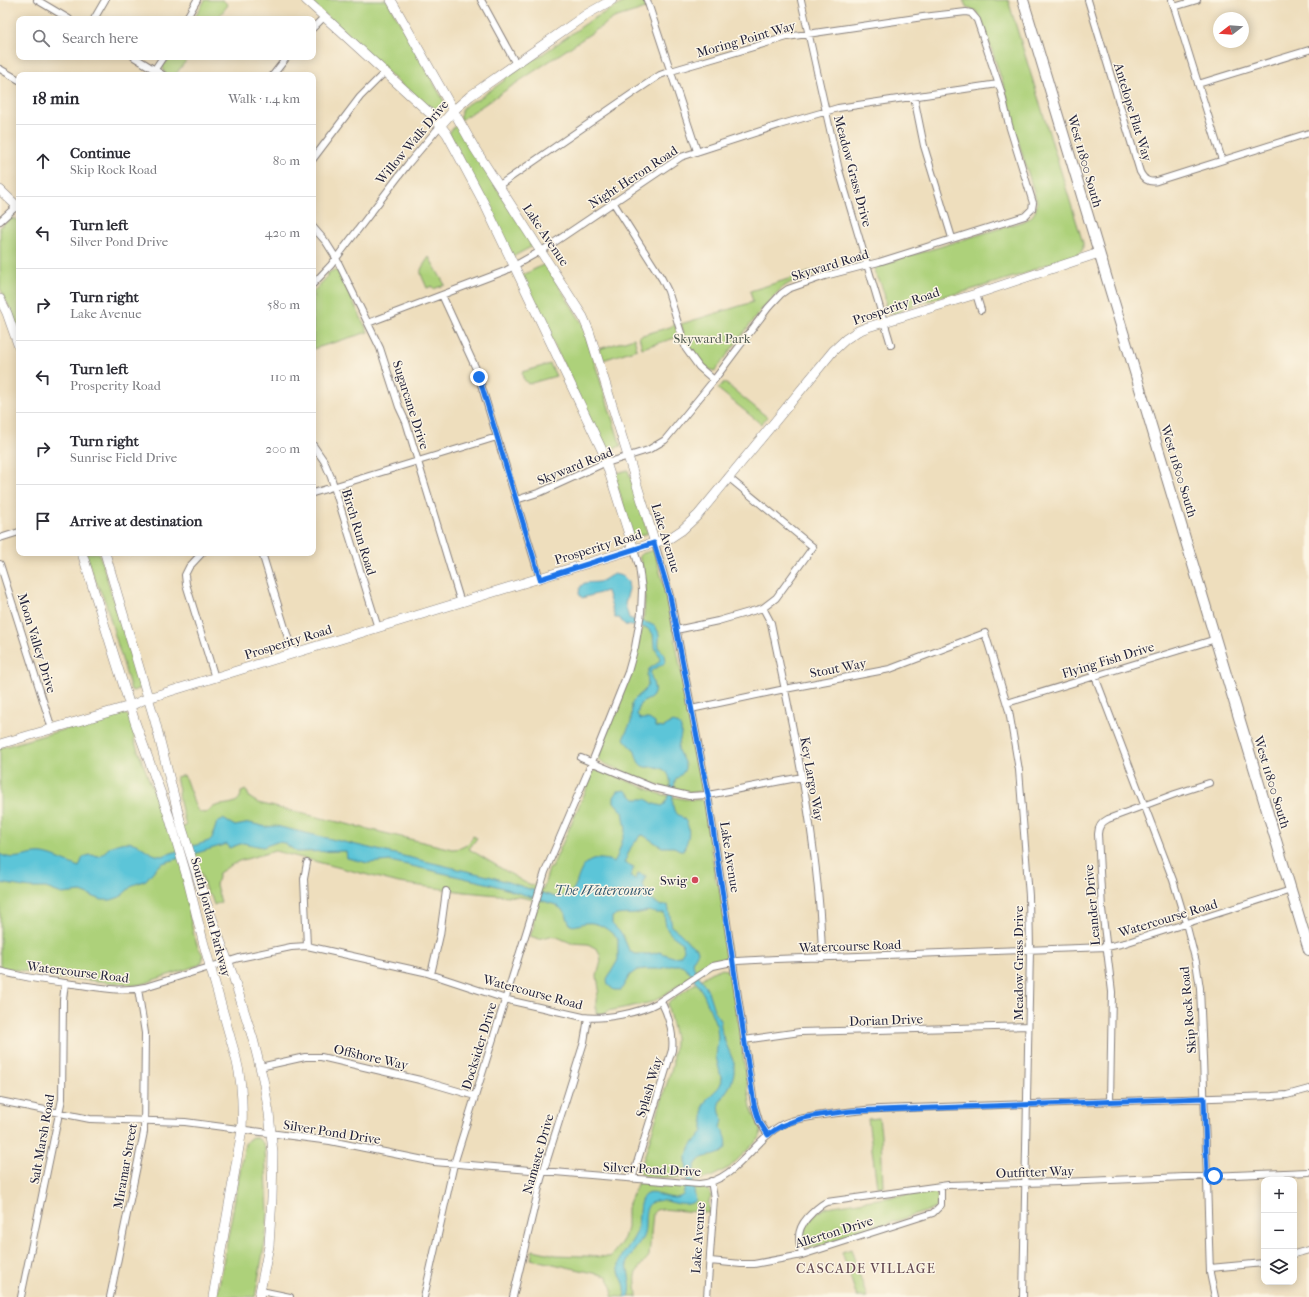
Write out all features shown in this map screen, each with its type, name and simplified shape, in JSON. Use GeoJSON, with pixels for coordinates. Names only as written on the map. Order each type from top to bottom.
{"type":"FeatureCollection","features":[{"type":"Feature","properties":{"kind":"main road","name":"West 11800 South"},"geometry":{"type":"LineString","coordinates":[[1023,0],[1309,950]]}},
{"type":"Feature","properties":{"kind":"street"},"geometry":{"type":"LineString","coordinates":[[37,0],[64,16]]}},
{"type":"Feature","properties":{"kind":"street"},"geometry":{"type":"LineString","coordinates":[[96,16],[106,0]]}},
{"type":"Feature","properties":{"kind":"street"},"geometry":{"type":"LineString","coordinates":[[188,16],[197,0]]}},
{"type":"Feature","properties":{"kind":"street"},"geometry":{"type":"LineString","coordinates":[[306,0],[441,125],[475,185],[607,463],[639,566],[642,596],[638,633],[628,672],[592,762]]}},
{"type":"Feature","properties":{"kind":"street","name":"Lake Avenue"},"geometry":{"type":"LineString","coordinates":[[391,0],[453,111],[498,186],[583,317],[667,587],[708,795],[744,1040],[756,1110],[762,1126],[768,1135]]}},
{"type":"Feature","properties":{"kind":"street"},"geometry":{"type":"LineString","coordinates":[[480,0],[516,64]]}},
{"type":"Feature","properties":{"kind":"street","name":"Willow Walk Drive"},"geometry":{"type":"LineString","coordinates":[[316,281],[336,258],[408,164],[453,111],[470,96],[587,14],[612,0]]}},
{"type":"Feature","properties":{"kind":"street"},"geometry":{"type":"LineString","coordinates":[[647,0],[697,151]]}},
{"type":"Feature","properties":{"kind":"street","name":"Meadow Grass Drive"},"geometry":{"type":"LineString","coordinates":[[802,0],[839,170],[891,345]]}},
{"type":"Feature","properties":{"kind":"street","name":"Antelope Flat Way"},"geometry":{"type":"LineString","coordinates":[[1088,0],[1140,172],[1144,178],[1149,181],[1157,181],[1309,133]]}},
{"type":"Feature","properties":{"kind":"street"},"geometry":{"type":"LineString","coordinates":[[1172,0],[1222,160]]}},
{"type":"Feature","properties":{"kind":"street"},"geometry":{"type":"LineString","coordinates":[[1174,7],[1197,0]]}},
{"type":"Feature","properties":{"kind":"street","name":"Moring Point Way"},"geometry":{"type":"LineString","coordinates":[[498,186],[660,75],[781,38],[952,13],[969,12],[975,16],[977,20],[998,84],[1008,125],[1032,199],[1032,209]]}},
{"type":"Feature","properties":{"kind":"street"},"geometry":{"type":"LineString","coordinates":[[316,25],[324,18]]}},
{"type":"Feature","properties":{"kind":"street"},"geometry":{"type":"LineString","coordinates":[[1198,84],[1309,50]]}},
{"type":"Feature","properties":{"kind":"street"},"geometry":{"type":"LineString","coordinates":[[139,60],[159,72]]}},
{"type":"Feature","properties":{"kind":"street"},"geometry":{"type":"LineString","coordinates":[[153,72],[161,60]]}},
{"type":"Feature","properties":{"kind":"street"},"geometry":{"type":"LineString","coordinates":[[275,72],[285,60]]}},
{"type":"Feature","properties":{"kind":"street"},"geometry":{"type":"LineString","coordinates":[[0,69],[16,78]]}},
{"type":"Feature","properties":{"kind":"street"},"geometry":{"type":"LineString","coordinates":[[316,155],[360,97],[385,72]]}},
{"type":"Feature","properties":{"kind":"street","name":"Night Heron Road"},"geometry":{"type":"LineString","coordinates":[[368,323],[505,271],[541,252],[681,157],[838,108],[914,98],[998,84]]}},
{"type":"Feature","properties":{"kind":"street"},"geometry":{"type":"LineString","coordinates":[[914,98],[924,146],[952,238]]}},
{"type":"Feature","properties":{"kind":"street"},"geometry":{"type":"LineString","coordinates":[[0,190],[16,204]]}},
{"type":"Feature","properties":{"kind":"street"},"geometry":{"type":"LineString","coordinates":[[613,202],[662,279],[688,353],[699,367],[714,380]]}},
{"type":"Feature","properties":{"kind":"street"},"geometry":{"type":"LineString","coordinates":[[0,221],[16,208]]}},
{"type":"Feature","properties":{"kind":"street","name":"Skyward Road"},"geometry":{"type":"LineString","coordinates":[[516,500],[546,490],[607,463],[648,450],[665,440],[714,380],[768,308],[781,294],[797,285],[1025,216],[1032,209]]}},
{"type":"Feature","properties":{"kind":"street","name":"Sugarcane Drive"},"geometry":{"type":"LineString","coordinates":[[316,230],[326,242],[336,258],[384,358],[418,461],[461,603]]}},
{"type":"Feature","properties":{"kind":"street","name":"Prosperity Road"},"geometry":{"type":"LineString","coordinates":[[0,744],[130,706],[148,698],[634,550],[676,534],[688,526],[839,344],[858,331],[1099,253]]}},
{"type":"Feature","properties":{"kind":"street"},"geometry":{"type":"LineString","coordinates":[[976,294],[981,310]]}},
{"type":"Feature","properties":{"kind":"street"},"geometry":{"type":"LineString","coordinates":[[442,295],[475,366],[540,579]]}},
{"type":"Feature","properties":{"kind":"street"},"geometry":{"type":"LineString","coordinates":[[0,299],[7,313],[16,338]]}},
{"type":"Feature","properties":{"kind":"street"},"geometry":{"type":"LineString","coordinates":[[316,492],[497,437]]}},
{"type":"Feature","properties":{"kind":"street","name":"Birch Run Road"},"geometry":{"type":"LineString","coordinates":[[316,450],[327,466],[378,628]]}},
{"type":"Feature","properties":{"kind":"street"},"geometry":{"type":"LineString","coordinates":[[676,630],[718,621],[763,608],[776,598],[813,547],[728,478]]}},
{"type":"Feature","properties":{"kind":"street"},"geometry":{"type":"LineString","coordinates":[[0,538],[16,533]]}},
{"type":"Feature","properties":{"kind":"street","name":"South Jordan Parkway"},"geometry":{"type":"LineString","coordinates":[[83,556],[139,735],[177,829]]}},
{"type":"Feature","properties":{"kind":"street","name":"South Jordan Parkway"},"geometry":{"type":"LineString","coordinates":[[106,556],[148,698],[177,829],[191,875],[210,967],[238,1067],[243,1104],[242,1130],[214,1297]]}},
{"type":"Feature","properties":{"kind":"street"},"geometry":{"type":"LineString","coordinates":[[199,556],[189,567],[185,575],[186,584],[215,678]]}},
{"type":"Feature","properties":{"kind":"street"},"geometry":{"type":"LineString","coordinates":[[263,556],[293,654]]}},
{"type":"Feature","properties":{"kind":"street","name":"Moon Valley Drive"},"geometry":{"type":"LineString","coordinates":[[0,564],[52,729]]}},
{"type":"Feature","properties":{"kind":"street","name":"Key Largo Way"},"geometry":{"type":"LineString","coordinates":[[763,608],[771,623],[802,777],[817,874],[821,918],[822,958]]}},
{"type":"Feature","properties":{"kind":"street","name":"Meadow Grass Drive"},"geometry":{"type":"LineString","coordinates":[[985,633],[1007,703],[1013,731],[1019,770],[1029,896],[1030,950],[1023,1297]]}},
{"type":"Feature","properties":{"kind":"street","name":"Stout Way"},"geometry":{"type":"LineString","coordinates":[[691,709],[890,669],[985,633]]}},
{"type":"Feature","properties":{"kind":"street","name":"Flying Fish Drive"},"geometry":{"type":"LineString","coordinates":[[1007,703],[1216,639]]}},
{"type":"Feature","properties":{"kind":"street","name":"Skip Rock Road"},"geometry":{"type":"LineString","coordinates":[[1091,666],[1173,880],[1196,962],[1200,988],[1210,1268],[1215,1297]]}},
{"type":"Feature","properties":{"kind":"street"},"geometry":{"type":"LineString","coordinates":[[581,758],[654,788],[689,796],[708,795],[802,777]]}},
{"type":"Feature","properties":{"kind":"street","name":"Docksider Drive"},"geometry":{"type":"LineString","coordinates":[[424,1297],[454,1164],[531,916],[545,872],[592,762]]}},
{"type":"Feature","properties":{"kind":"street","name":"Leander Drive"},"geometry":{"type":"LineString","coordinates":[[1110,1102],[1112,992],[1101,890],[1098,831],[1100,825],[1105,821],[1144,805],[1209,783]]}},
{"type":"Feature","properties":{"kind":"street"},"geometry":{"type":"LineString","coordinates":[[307,863],[304,879],[307,946]]}},
{"type":"Feature","properties":{"kind":"street","name":"South Jordan Parkway"},"geometry":{"type":"LineString","coordinates":[[191,875],[228,961],[252,1039],[268,1105],[273,1153],[272,1215],[269,1246],[260,1294]]}},
{"type":"Feature","properties":{"kind":"street","name":"Watercourse Road"},"geometry":{"type":"LineString","coordinates":[[0,971],[30,978],[116,990],[138,989],[228,961],[286,948],[307,946],[431,974],[506,999],[588,1018],[605,1017],[638,1011],[653,1006],[718,964],[822,958],[1107,947],[1125,943],[1291,890]]}},
{"type":"Feature","properties":{"kind":"street"},"geometry":{"type":"LineString","coordinates":[[431,974],[440,935],[446,891]]}},
{"type":"Feature","properties":{"kind":"street","name":"Salt Marsh Road"},"geometry":{"type":"LineString","coordinates":[[21,1297],[62,1099],[63,1000],[65,983]]}},
{"type":"Feature","properties":{"kind":"street","name":"Miramar Street"},"geometry":{"type":"LineString","coordinates":[[110,1297],[143,1139],[145,1033],[138,989]]}},
{"type":"Feature","properties":{"kind":"street","name":"Splash Way"},"geometry":{"type":"LineString","coordinates":[[632,1179],[672,1050],[673,1042],[668,1018],[662,1001]]}},
{"type":"Feature","properties":{"kind":"street","name":"Namaste Drive"},"geometry":{"type":"LineString","coordinates":[[514,1297],[543,1172],[584,1042],[588,1018]]}},
{"type":"Feature","properties":{"kind":"street","name":"Dorian Drive"},"geometry":{"type":"LineString","coordinates":[[744,1040],[800,1032],[1028,1026]]}},
{"type":"Feature","properties":{"kind":"street","name":"Offshore Way"},"geometry":{"type":"LineString","coordinates":[[260,1068],[305,1057],[321,1057],[420,1080],[475,1096]]}},
{"type":"Feature","properties":{"kind":"street","name":"Silver Pond Drive"},"geometry":{"type":"LineString","coordinates":[[0,1101],[94,1119],[185,1122],[270,1133],[349,1144],[414,1159],[454,1164],[699,1184],[711,1182],[732,1170],[768,1135],[782,1125],[795,1120],[852,1111],[1278,1096],[1309,1089]]}},
{"type":"Feature","properties":{"kind":"street","name":"Outfitter Way"},"geometry":{"type":"LineString","coordinates":[[802,1255],[799,1241],[801,1226],[819,1206],[825,1203],[941,1186],[1309,1172]]}},
{"type":"Feature","properties":{"kind":"street","name":"Lake Avenue"},"geometry":{"type":"LineString","coordinates":[[707,1297],[714,1198],[711,1182]]}},
{"type":"Feature","properties":{"kind":"street","name":"Allerton Drive"},"geometry":{"type":"LineString","coordinates":[[710,1261],[750,1265],[802,1255],[933,1213],[941,1205],[941,1186]]}},
{"type":"Feature","properties":{"kind":"street"},"geometry":{"type":"LineString","coordinates":[[1297,1253],[1309,1250]]}},
{"type":"Feature","properties":{"kind":"street"},"geometry":{"type":"LineString","coordinates":[[1210,1268],[1261,1263]]}},
{"type":"Feature","properties":{"kind":"street"},"geometry":{"type":"LineString","coordinates":[[260,1294],[290,1297]]}},
{"type":"Feature","properties":{"kind":"green space"},"geometry":{"type":"Polygon","coordinates":[[[205,0],[223,0],[228,5],[219,16],[196,16],[205,0]]]}},
{"type":"Feature","properties":{"kind":"green space"},"geometry":{"type":"Polygon","coordinates":[[[309,0],[387,0],[445,103],[434,115],[309,0]]]}},
{"type":"Feature","properties":{"kind":"green space"},"geometry":{"type":"Polygon","coordinates":[[[628,0],[643,0],[646,8],[614,18],[461,120],[460,116],[464,107],[477,100],[505,80],[506,77],[533,59],[537,58],[591,20],[628,0]]]}},
{"type":"Feature","properties":{"kind":"green space"},"geometry":{"type":"Polygon","coordinates":[[[963,0],[1008,0],[1083,243],[1083,249],[1076,256],[1041,266],[1024,274],[890,313],[886,310],[883,291],[875,273],[875,268],[877,266],[1024,221],[1032,216],[1036,209],[1037,202],[1012,121],[1007,96],[981,18],[976,11],[967,8],[963,0]]]}},
{"type":"Feature","properties":{"kind":"green space"},"geometry":{"type":"Polygon","coordinates":[[[168,60],[187,60],[177,72],[164,72],[163,66],[168,60]]]}},
{"type":"Feature","properties":{"kind":"green space"},"geometry":{"type":"Polygon","coordinates":[[[457,124],[533,246],[512,257],[449,133],[457,124]]]}},
{"type":"Feature","properties":{"kind":"green space"},"geometry":{"type":"Polygon","coordinates":[[[11,218],[16,220],[16,324],[0,288],[0,227],[11,218]]]}},
{"type":"Feature","properties":{"kind":"green space"},"geometry":{"type":"Polygon","coordinates":[[[429,257],[445,285],[433,289],[432,286],[427,288],[421,274],[421,269],[429,257]]]}},
{"type":"Feature","properties":{"kind":"green space"},"geometry":{"type":"Polygon","coordinates":[[[545,264],[582,323],[621,446],[605,451],[521,276],[545,264]]]}},
{"type":"Feature","properties":{"kind":"green space","name":"Skyward Park"},"geometry":{"type":"Polygon","coordinates":[[[820,269],[820,273],[794,281],[778,291],[761,310],[715,371],[707,368],[703,364],[687,343],[681,324],[753,302],[750,291],[820,269]]]}},
{"type":"Feature","properties":{"kind":"green space"},"geometry":{"type":"Polygon","coordinates":[[[334,270],[339,271],[368,332],[316,348],[316,289],[327,277],[328,273],[334,270]]]}},
{"type":"Feature","properties":{"kind":"green space"},"geometry":{"type":"Polygon","coordinates":[[[675,324],[678,337],[642,348],[639,336],[670,327],[675,324]]]}},
{"type":"Feature","properties":{"kind":"green space"},"geometry":{"type":"Polygon","coordinates":[[[634,338],[637,349],[603,360],[599,349],[634,338]]]}},
{"type":"Feature","properties":{"kind":"green space"},"geometry":{"type":"Polygon","coordinates":[[[550,364],[556,376],[528,384],[523,378],[522,372],[550,364]]]}},
{"type":"Feature","properties":{"kind":"green space"},"geometry":{"type":"Polygon","coordinates":[[[724,382],[767,417],[761,424],[718,389],[724,382]]]}},
{"type":"Feature","properties":{"kind":"green space"},"geometry":{"type":"Polygon","coordinates":[[[628,470],[648,533],[633,538],[614,474],[628,470]]]}},
{"type":"Feature","properties":{"kind":"green space"},"geometry":{"type":"Polygon","coordinates":[[[653,550],[666,593],[703,783],[701,790],[693,793],[668,789],[653,784],[603,763],[599,760],[598,756],[634,660],[641,635],[645,595],[639,556],[653,550]]]}},
{"type":"Feature","properties":{"kind":"green space"},"geometry":{"type":"Polygon","coordinates":[[[87,556],[100,556],[140,686],[139,689],[133,691],[131,690],[105,601],[93,575],[87,556]]]}},
{"type":"Feature","properties":{"kind":"green space"},"geometry":{"type":"Polygon","coordinates":[[[123,713],[126,714],[131,720],[134,740],[155,795],[159,797],[171,831],[186,826],[178,794],[179,791],[176,777],[184,775],[196,808],[202,813],[205,813],[220,805],[235,802],[238,800],[241,792],[246,790],[250,798],[258,803],[452,849],[465,846],[473,836],[477,838],[469,849],[524,882],[543,889],[549,869],[552,867],[590,781],[590,775],[595,770],[601,770],[660,794],[684,799],[702,800],[707,805],[706,817],[716,881],[719,885],[729,952],[728,956],[725,959],[709,965],[653,1002],[596,1014],[596,1000],[599,989],[597,976],[601,961],[600,954],[597,949],[588,944],[571,943],[557,937],[550,936],[539,939],[530,936],[534,926],[533,922],[539,901],[520,897],[465,892],[399,883],[275,851],[239,861],[219,873],[216,885],[221,902],[214,905],[211,896],[207,894],[201,873],[184,878],[193,930],[196,942],[203,956],[203,959],[199,965],[139,985],[66,978],[61,979],[0,967],[0,748],[69,728],[87,725],[123,713]]]}},
{"type":"Feature","properties":{"kind":"green space"},"geometry":{"type":"Polygon","coordinates":[[[720,969],[727,970],[730,974],[751,1107],[759,1124],[761,1133],[760,1136],[758,1140],[730,1167],[711,1177],[698,1180],[644,1176],[640,1171],[641,1162],[643,1161],[673,1064],[675,1038],[668,1003],[710,973],[720,969]]]}},
{"type":"Feature","properties":{"kind":"green space"},"geometry":{"type":"Polygon","coordinates":[[[879,1118],[883,1186],[877,1187],[868,1119],[879,1118]]]}},
{"type":"Feature","properties":{"kind":"green space"},"geometry":{"type":"Polygon","coordinates":[[[252,1137],[261,1141],[265,1149],[268,1213],[266,1236],[255,1297],[217,1297],[245,1144],[252,1137]]]}},
{"type":"Feature","properties":{"kind":"green space"},"geometry":{"type":"Polygon","coordinates":[[[638,1182],[704,1187],[710,1191],[711,1198],[709,1200],[709,1213],[661,1209],[656,1210],[653,1213],[649,1256],[640,1266],[636,1275],[637,1297],[612,1297],[613,1289],[607,1276],[531,1259],[533,1250],[556,1255],[610,1257],[624,1238],[627,1228],[627,1208],[638,1182]]]}},
{"type":"Feature","properties":{"kind":"green space"},"geometry":{"type":"Polygon","coordinates":[[[933,1191],[937,1195],[938,1204],[934,1209],[811,1248],[804,1243],[803,1235],[810,1220],[827,1207],[933,1191]]]}},
{"type":"Feature","properties":{"kind":"green space"},"geometry":{"type":"Polygon","coordinates":[[[851,1249],[867,1297],[857,1297],[842,1252],[851,1249]]]}},
{"type":"Feature","properties":{"kind":"water","name":"The Watercourse"},"geometry":{"type":"Polygon","coordinates":[[[614,574],[622,576],[628,582],[629,589],[625,604],[629,618],[651,624],[657,629],[659,634],[659,647],[666,658],[666,661],[651,671],[651,678],[655,690],[654,694],[651,698],[640,704],[637,714],[640,719],[649,719],[655,723],[655,727],[664,728],[673,722],[678,724],[680,727],[681,734],[678,750],[685,768],[675,781],[673,807],[676,813],[686,821],[689,829],[687,842],[683,850],[674,847],[662,847],[643,835],[640,836],[631,847],[624,863],[634,867],[630,877],[636,879],[638,873],[646,876],[642,884],[647,893],[647,897],[661,906],[668,905],[672,927],[690,944],[697,948],[698,952],[692,962],[693,966],[708,991],[714,1010],[720,1020],[722,1034],[734,1063],[734,1073],[731,1084],[719,1103],[720,1113],[723,1119],[721,1128],[727,1142],[725,1149],[718,1154],[703,1158],[695,1165],[693,1185],[696,1200],[694,1202],[689,1204],[679,1204],[660,1200],[651,1203],[648,1206],[645,1215],[644,1234],[627,1263],[630,1284],[629,1297],[624,1297],[625,1288],[619,1265],[637,1230],[642,1198],[649,1193],[674,1198],[683,1195],[687,1180],[686,1157],[691,1146],[703,1131],[703,1106],[707,1099],[719,1087],[722,1081],[716,1057],[718,1038],[717,1027],[704,995],[690,972],[682,965],[674,965],[660,969],[637,970],[630,975],[621,990],[614,990],[608,985],[607,979],[618,960],[618,939],[607,929],[595,923],[585,923],[576,926],[570,925],[565,912],[556,905],[490,884],[390,861],[368,863],[347,858],[346,851],[297,852],[284,843],[277,842],[263,847],[243,843],[229,848],[227,844],[163,863],[156,868],[146,880],[133,885],[120,897],[111,900],[102,900],[81,892],[62,894],[46,888],[30,888],[0,883],[0,854],[11,858],[43,854],[79,867],[83,857],[90,855],[99,856],[112,846],[130,842],[141,846],[156,855],[162,856],[209,841],[212,838],[217,822],[223,819],[235,826],[250,823],[266,827],[276,826],[492,877],[558,898],[567,895],[574,888],[581,871],[587,863],[595,859],[605,859],[614,862],[617,857],[626,829],[623,812],[614,802],[614,797],[618,791],[625,790],[635,799],[646,799],[654,804],[662,806],[665,804],[670,787],[667,772],[656,767],[646,767],[641,765],[632,747],[625,741],[624,737],[631,722],[632,703],[646,689],[648,684],[647,675],[649,669],[660,660],[654,646],[653,634],[647,628],[625,625],[619,618],[615,618],[607,591],[582,598],[579,594],[584,583],[602,581],[614,574]],[[648,911],[635,914],[617,915],[612,917],[612,924],[622,934],[629,950],[634,954],[651,954],[659,952],[673,957],[680,956],[684,950],[682,944],[671,935],[668,930],[665,923],[664,913],[648,911]]]}},
{"type":"Feature","properties":{"kind":"place","name":"Swig"},"geometry":{"type":"Point","coordinates":[695,880]}},
{"type":"Feature","properties":{"kind":"district","name":"CASCADE VILLAGE"},"geometry":{"type":"Point","coordinates":[866,1268]}},
{"type":"Feature","properties":{"kind":"route"},"geometry":{"type":"LineString","coordinates":[[479,377],[540,579],[654,543],[670,596],[708,795],[754,1104],[759,1121],[768,1135],[782,1125],[795,1120],[852,1111],[1204,1098],[1207,1176],[1214,1176]]}}]}
